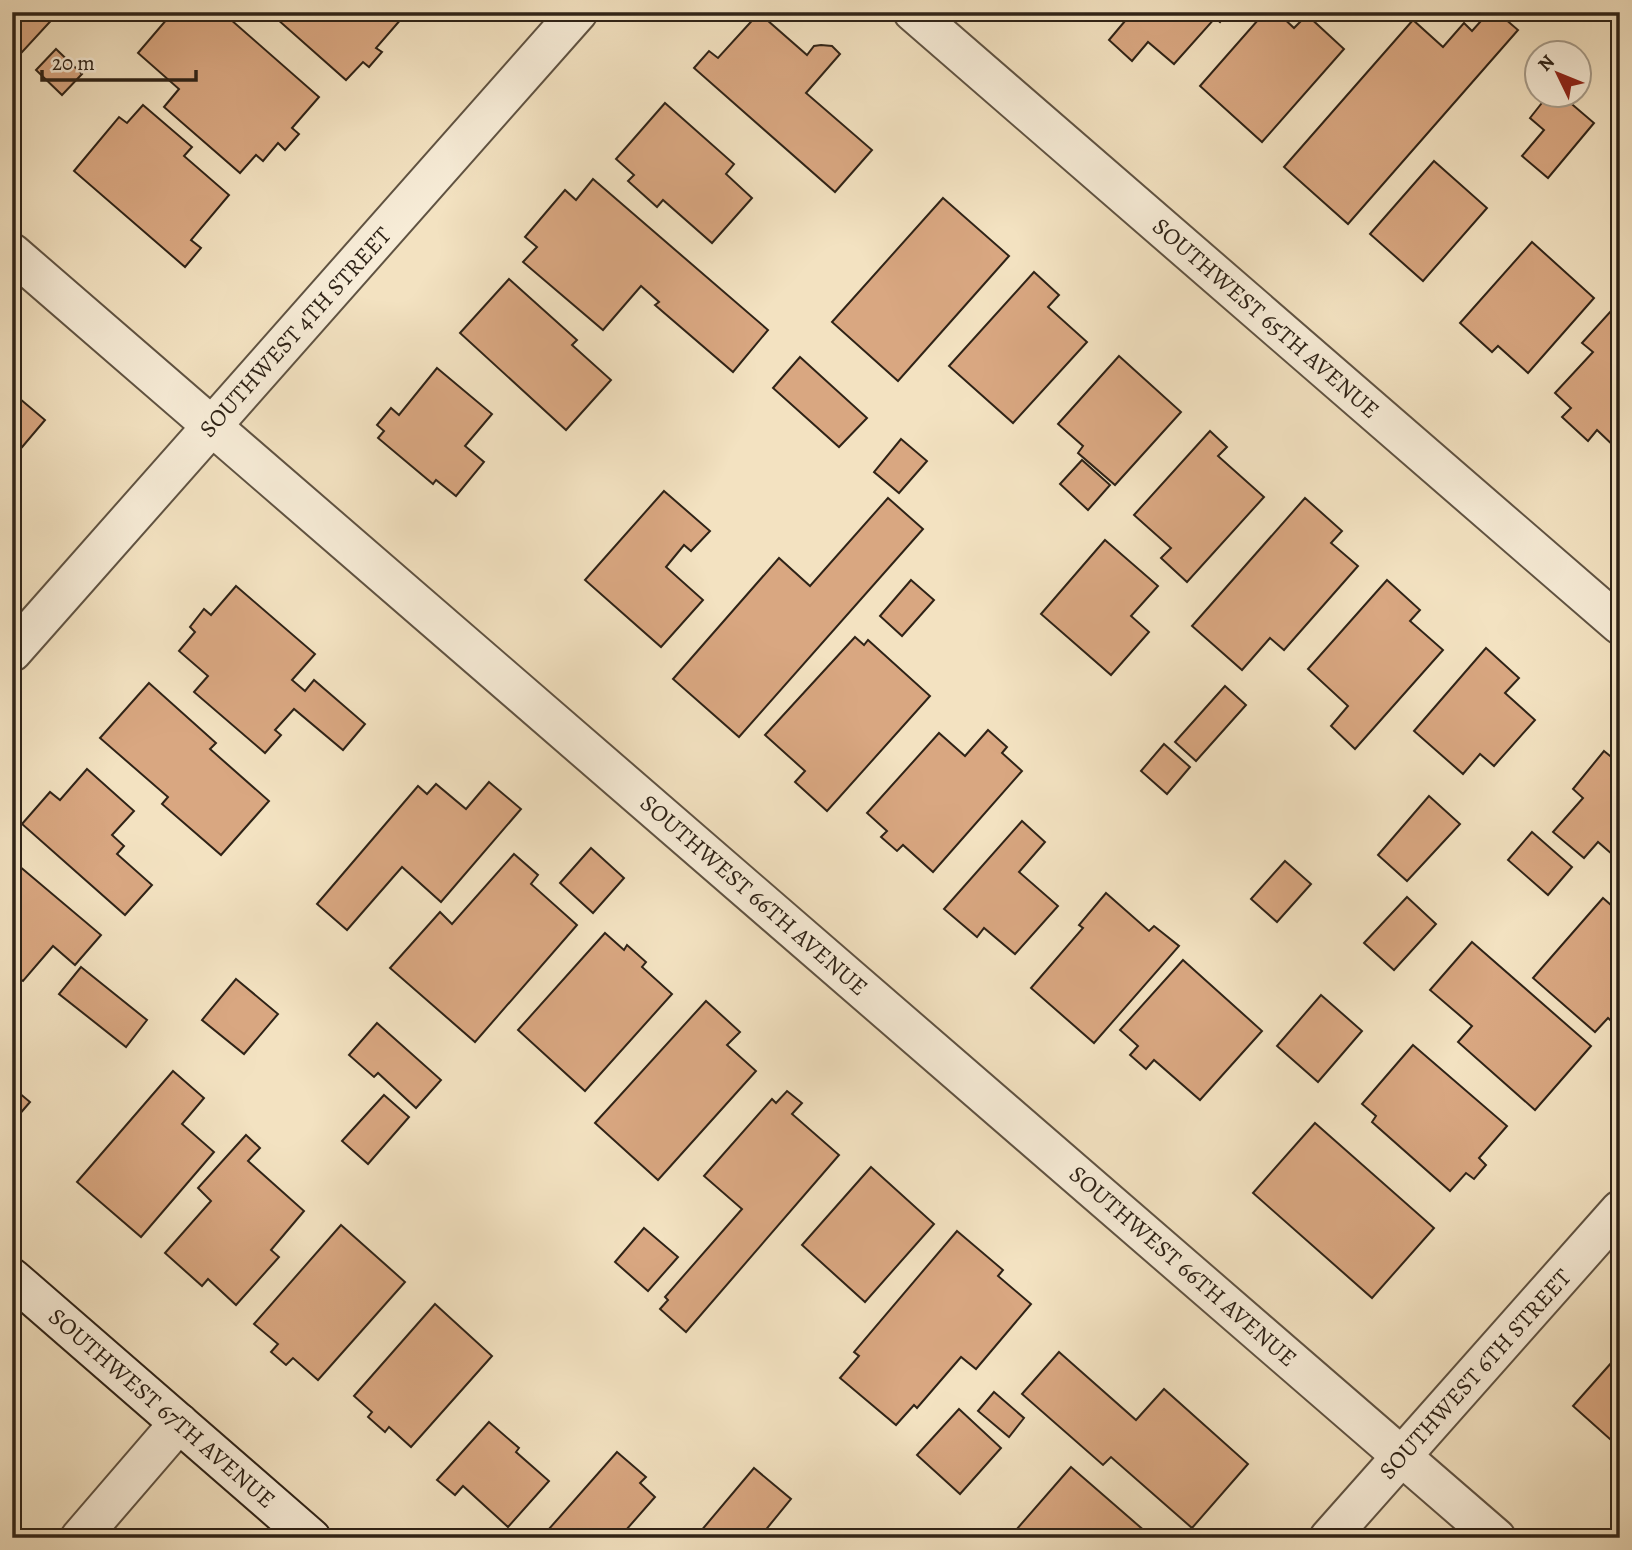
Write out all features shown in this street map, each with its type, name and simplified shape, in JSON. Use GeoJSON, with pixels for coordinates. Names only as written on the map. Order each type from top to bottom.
{"type":"FeatureCollection","features":[{"type":"Feature","properties":{"kind":"street","name":"SOUTHWEST 4TH STREET"},"geometry":{"type":"LineString","coordinates":[[12,652],[578,12]]}},
{"type":"Feature","properties":{"kind":"street","name":"SOUTHWEST 65TH AVENUE"},"geometry":{"type":"LineString","coordinates":[[913,12],[1620,625]]}},
{"type":"Feature","properties":{"kind":"street","name":"SOUTHWEST 66TH AVENUE"},"geometry":{"type":"LineString","coordinates":[[12,253],[1496,1538]]}},
{"type":"Feature","properties":{"kind":"street","name":"SOUTHWEST 6TH STREET"},"geometry":{"type":"LineString","coordinates":[[1329,1538],[1620,1210]]}},
{"type":"Feature","properties":{"kind":"street","name":"SOUTHWEST 67TH AVENUE"},"geometry":{"type":"LineString","coordinates":[[12,1278],[311,1538]]}},
{"type":"Feature","properties":{"kind":"street"},"geometry":{"type":"LineString","coordinates":[[79,1538],[179,1423]]}},
{"type":"Feature","properties":{"kind":"building"},"geometry":{"type":"Polygon","coordinates":[[[12,12],[59,12],[12,63],[12,12]]]}},
{"type":"Feature","properties":{"kind":"building"},"geometry":{"type":"Polygon","coordinates":[[[173,12],[222,12],[319,97],[292,128],[299,134],[285,150],[278,143],[263,161],[256,155],[240,173],[164,107],[179,89],[138,53],[173,12]]]}},
{"type":"Feature","properties":{"kind":"building"},"geometry":{"type":"Polygon","coordinates":[[[283,12],[395,12],[402,18],[376,48],[382,52],[369,67],[363,62],[346,80],[277,19],[283,12]]]}},
{"type":"Feature","properties":{"kind":"building"},"geometry":{"type":"Polygon","coordinates":[[[1115,12],[1228,12],[1220,22],[1215,18],[1174,64],[1148,42],[1132,61],[1109,40],[1125,21],[1115,12]]]}},
{"type":"Feature","properties":{"kind":"building"},"geometry":{"type":"Polygon","coordinates":[[[1265,12],[1277,12],[1294,28],[1307,15],[1344,49],[1262,142],[1200,86],[1265,12]]]}},
{"type":"Feature","properties":{"kind":"building"},"geometry":{"type":"Polygon","coordinates":[[[1489,12],[1497,12],[1518,30],[1348,224],[1284,167],[1413,20],[1443,47],[1464,23],[1472,31],[1489,12]]]}},
{"type":"Feature","properties":{"kind":"building"},"geometry":{"type":"Polygon","coordinates":[[[759,13],[807,55],[814,46],[821,45],[832,46],[840,54],[806,93],[872,150],[835,192],[694,68],[709,51],[718,58],[759,13]]]}},
{"type":"Feature","properties":{"kind":"building"},"geometry":{"type":"Polygon","coordinates":[[[56,49],[82,74],[62,95],[36,70],[56,49]]]}},
{"type":"Feature","properties":{"kind":"building"},"geometry":{"type":"Polygon","coordinates":[[[665,103],[734,164],[726,174],[752,198],[712,243],[663,200],[657,207],[628,181],[634,175],[616,159],[665,103]]]}},
{"type":"Feature","properties":{"kind":"building"},"geometry":{"type":"Polygon","coordinates":[[[143,105],[192,147],[184,156],[229,195],[191,240],[201,248],[185,267],[74,171],[119,117],[127,123],[143,105]]]}},
{"type":"Feature","properties":{"kind":"building"},"geometry":{"type":"Polygon","coordinates":[[[1538,108],[1576,108],[1594,123],[1548,178],[1522,156],[1544,130],[1530,118],[1538,108]]]}},
{"type":"Feature","properties":{"kind":"building"},"geometry":{"type":"Polygon","coordinates":[[[1434,161],[1487,208],[1423,281],[1370,234],[1434,161]]]}},
{"type":"Feature","properties":{"kind":"building"},"geometry":{"type":"Polygon","coordinates":[[[593,179],[768,330],[733,372],[655,305],[659,302],[641,286],[603,330],[523,262],[537,247],[525,237],[565,190],[576,200],[593,179]]]}},
{"type":"Feature","properties":{"kind":"building"},"geometry":{"type":"Polygon","coordinates":[[[943,198],[1009,256],[898,381],[832,322],[943,198]]]}},
{"type":"Feature","properties":{"kind":"building"},"geometry":{"type":"Polygon","coordinates":[[[1532,242],[1594,298],[1528,373],[1498,346],[1492,352],[1460,323],[1532,242]]]}},
{"type":"Feature","properties":{"kind":"building"},"geometry":{"type":"Polygon","coordinates":[[[1034,272],[1059,295],[1048,307],[1087,342],[1013,423],[949,366],[1034,272]]]}},
{"type":"Feature","properties":{"kind":"building"},"geometry":{"type":"Polygon","coordinates":[[[509,279],[577,340],[572,345],[611,380],[566,430],[460,333],[509,279]]]}},
{"type":"Feature","properties":{"kind":"building"},"geometry":{"type":"Polygon","coordinates":[[[1620,301],[1620,446],[1617,449],[1597,430],[1588,441],[1562,417],[1571,408],[1555,393],[1593,352],[1582,343],[1620,301]]]}},
{"type":"Feature","properties":{"kind":"building"},"geometry":{"type":"Polygon","coordinates":[[[1119,356],[1181,412],[1115,485],[1078,453],[1083,446],[1058,424],[1119,356]]]}},
{"type":"Feature","properties":{"kind":"building"},"geometry":{"type":"Polygon","coordinates":[[[800,357],[867,418],[839,447],[773,388],[800,357]]]}},
{"type":"Feature","properties":{"kind":"building"},"geometry":{"type":"Polygon","coordinates":[[[437,368],[492,414],[465,446],[484,462],[456,496],[436,480],[433,484],[378,438],[384,431],[377,425],[391,408],[399,415],[437,368]]]}},
{"type":"Feature","properties":{"kind":"building"},"geometry":{"type":"Polygon","coordinates":[[[12,394],[45,420],[12,459],[12,394]]]}},
{"type":"Feature","properties":{"kind":"building"},"geometry":{"type":"Polygon","coordinates":[[[1210,431],[1227,447],[1218,456],[1264,497],[1187,582],[1161,558],[1171,548],[1134,515],[1210,431]]]}},
{"type":"Feature","properties":{"kind":"building"},"geometry":{"type":"Polygon","coordinates":[[[901,439],[927,461],[899,493],[874,472],[901,439]]]}},
{"type":"Feature","properties":{"kind":"building"},"geometry":{"type":"Polygon","coordinates":[[[1082,460],[1110,485],[1088,510],[1060,484],[1082,460]]]}},
{"type":"Feature","properties":{"kind":"building"},"geometry":{"type":"Polygon","coordinates":[[[664,491],[710,531],[691,551],[684,545],[666,567],[703,600],[661,647],[585,580],[664,491]]]}},
{"type":"Feature","properties":{"kind":"building"},"geometry":{"type":"Polygon","coordinates":[[[888,498],[923,529],[739,737],[673,679],[779,558],[810,586],[888,498]]]}},
{"type":"Feature","properties":{"kind":"building"},"geometry":{"type":"Polygon","coordinates":[[[1305,498],[1342,531],[1331,543],[1358,566],[1284,650],[1270,638],[1242,670],[1192,626],[1305,498]]]}},
{"type":"Feature","properties":{"kind":"building"},"geometry":{"type":"Polygon","coordinates":[[[1105,540],[1158,586],[1131,616],[1149,632],[1111,675],[1041,614],[1105,540]]]}},
{"type":"Feature","properties":{"kind":"building"},"geometry":{"type":"Polygon","coordinates":[[[911,580],[934,600],[902,636],[880,616],[911,580]]]}},
{"type":"Feature","properties":{"kind":"building"},"geometry":{"type":"Polygon","coordinates":[[[1387,580],[1420,610],[1410,621],[1443,650],[1355,749],[1331,726],[1348,706],[1308,669],[1387,580]]]}},
{"type":"Feature","properties":{"kind":"building"},"geometry":{"type":"Polygon","coordinates":[[[236,586],[315,654],[292,680],[305,691],[314,680],[365,724],[343,750],[294,709],[275,730],[281,735],[265,753],[194,692],[208,676],[179,651],[195,632],[190,627],[204,609],[211,615],[236,586]]]}},
{"type":"Feature","properties":{"kind":"building"},"geometry":{"type":"Polygon","coordinates":[[[855,637],[864,645],[868,640],[930,696],[827,811],[795,782],[805,771],[765,735],[855,637]]]}},
{"type":"Feature","properties":{"kind":"building"},"geometry":{"type":"Polygon","coordinates":[[[1486,648],[1519,678],[1505,693],[1535,720],[1494,766],[1480,754],[1463,774],[1414,731],[1486,648]]]}},
{"type":"Feature","properties":{"kind":"building"},"geometry":{"type":"Polygon","coordinates":[[[149,683],[216,743],[210,749],[269,801],[221,855],[162,804],[168,797],[100,738],[149,683]]]}},
{"type":"Feature","properties":{"kind":"building"},"geometry":{"type":"Polygon","coordinates":[[[1225,686],[1246,705],[1196,761],[1175,742],[1225,686]]]}},
{"type":"Feature","properties":{"kind":"building"},"geometry":{"type":"Polygon","coordinates":[[[988,730],[1007,747],[1002,753],[1022,771],[933,872],[903,845],[897,851],[881,837],[887,831],[867,813],[939,733],[965,756],[988,730]]]}},
{"type":"Feature","properties":{"kind":"building"},"geometry":{"type":"Polygon","coordinates":[[[1164,744],[1190,767],[1167,794],[1141,771],[1164,744]]]}},
{"type":"Feature","properties":{"kind":"building"},"geometry":{"type":"Polygon","coordinates":[[[1604,751],[1615,760],[1620,755],[1620,861],[1598,842],[1584,858],[1553,832],[1583,798],[1573,789],[1604,751]]]}},
{"type":"Feature","properties":{"kind":"building"},"geometry":{"type":"Polygon","coordinates":[[[87,769],[134,811],[112,835],[124,846],[117,854],[152,885],[125,915],[22,824],[50,792],[60,800],[87,769]]]}},
{"type":"Feature","properties":{"kind":"building"},"geometry":{"type":"Polygon","coordinates":[[[489,782],[521,809],[441,902],[402,867],[347,930],[317,904],[418,786],[427,794],[436,784],[466,809],[489,782]]]}},
{"type":"Feature","properties":{"kind":"building"},"geometry":{"type":"Polygon","coordinates":[[[1429,796],[1460,824],[1407,881],[1378,855],[1429,796]]]}},
{"type":"Feature","properties":{"kind":"building"},"geometry":{"type":"Polygon","coordinates":[[[1022,821],[1045,842],[1019,872],[1058,906],[1015,954],[984,928],[977,937],[944,909],[1022,821]]]}},
{"type":"Feature","properties":{"kind":"building"},"geometry":{"type":"Polygon","coordinates":[[[1532,832],[1572,867],[1548,895],[1508,860],[1532,832]]]}},
{"type":"Feature","properties":{"kind":"building"},"geometry":{"type":"Polygon","coordinates":[[[591,848],[624,878],[593,913],[560,883],[591,848]]]}},
{"type":"Feature","properties":{"kind":"building"},"geometry":{"type":"Polygon","coordinates":[[[514,854],[538,875],[531,884],[577,925],[475,1042],[390,968],[440,912],[452,924],[514,854]]]}},
{"type":"Feature","properties":{"kind":"building"},"geometry":{"type":"Polygon","coordinates":[[[12,860],[101,935],[75,965],[53,946],[23,981],[12,973],[12,860]]]}},
{"type":"Feature","properties":{"kind":"building"},"geometry":{"type":"Polygon","coordinates":[[[1285,861],[1311,884],[1277,922],[1251,899],[1285,861]]]}},
{"type":"Feature","properties":{"kind":"building"},"geometry":{"type":"Polygon","coordinates":[[[1106,893],[1149,931],[1154,926],[1179,946],[1094,1043],[1031,988],[1083,928],[1079,925],[1106,893]]]}},
{"type":"Feature","properties":{"kind":"building"},"geometry":{"type":"Polygon","coordinates":[[[1407,897],[1436,924],[1394,970],[1364,943],[1407,897]]]}},
{"type":"Feature","properties":{"kind":"building"},"geometry":{"type":"Polygon","coordinates":[[[1603,898],[1620,913],[1620,1029],[1608,1018],[1595,1032],[1533,978],[1603,898]]]}},
{"type":"Feature","properties":{"kind":"building"},"geometry":{"type":"Polygon","coordinates":[[[605,933],[624,950],[627,945],[646,962],[642,967],[672,994],[585,1091],[518,1030],[605,933]]]}},
{"type":"Feature","properties":{"kind":"building"},"geometry":{"type":"Polygon","coordinates":[[[1472,942],[1591,1046],[1535,1110],[1458,1042],[1472,1026],[1430,990],[1472,942]]]}},
{"type":"Feature","properties":{"kind":"building"},"geometry":{"type":"Polygon","coordinates":[[[1183,960],[1262,1031],[1200,1100],[1154,1060],[1146,1069],[1130,1055],[1138,1046],[1120,1030],[1183,960]]]}},
{"type":"Feature","properties":{"kind":"building"},"geometry":{"type":"Polygon","coordinates":[[[81,967],[147,1020],[126,1047],[59,994],[81,967]]]}},
{"type":"Feature","properties":{"kind":"building"},"geometry":{"type":"Polygon","coordinates":[[[236,979],[278,1014],[244,1054],[202,1020],[236,979]]]}},
{"type":"Feature","properties":{"kind":"building"},"geometry":{"type":"Polygon","coordinates":[[[1321,995],[1362,1031],[1318,1082],[1277,1046],[1321,995]]]}},
{"type":"Feature","properties":{"kind":"building"},"geometry":{"type":"Polygon","coordinates":[[[706,1001],[740,1032],[727,1045],[756,1071],[658,1180],[595,1123],[706,1001]]]}},
{"type":"Feature","properties":{"kind":"building"},"geometry":{"type":"Polygon","coordinates":[[[377,1023],[441,1080],[416,1108],[378,1073],[374,1077],[349,1055],[377,1023]]]}},
{"type":"Feature","properties":{"kind":"building"},"geometry":{"type":"Polygon","coordinates":[[[12,1029],[19,1035],[12,1044],[12,1029]]]}},
{"type":"Feature","properties":{"kind":"building"},"geometry":{"type":"Polygon","coordinates":[[[1413,1045],[1507,1126],[1479,1158],[1486,1165],[1474,1179],[1466,1173],[1450,1191],[1372,1122],[1376,1116],[1362,1104],[1413,1045]]]}},
{"type":"Feature","properties":{"kind":"building"},"geometry":{"type":"Polygon","coordinates":[[[173,1071],[204,1098],[182,1124],[214,1152],[141,1237],[77,1182],[173,1071]]]}},
{"type":"Feature","properties":{"kind":"building"},"geometry":{"type":"Polygon","coordinates":[[[12,1087],[30,1102],[12,1123],[12,1087]]]}},
{"type":"Feature","properties":{"kind":"building"},"geometry":{"type":"Polygon","coordinates":[[[787,1091],[802,1103],[792,1114],[839,1155],[686,1332],[660,1309],[668,1300],[665,1297],[742,1209],[704,1176],[772,1099],[776,1103],[787,1091]]]}},
{"type":"Feature","properties":{"kind":"building"},"geometry":{"type":"Polygon","coordinates":[[[384,1095],[409,1117],[368,1164],[342,1141],[384,1095]]]}},
{"type":"Feature","properties":{"kind":"building"},"geometry":{"type":"Polygon","coordinates":[[[1315,1123],[1434,1228],[1372,1298],[1253,1193],[1315,1123]]]}},
{"type":"Feature","properties":{"kind":"building"},"geometry":{"type":"Polygon","coordinates":[[[246,1135],[260,1148],[248,1161],[304,1211],[271,1250],[279,1257],[236,1305],[208,1279],[202,1286],[165,1253],[211,1201],[198,1188],[246,1135]]]}},
{"type":"Feature","properties":{"kind":"building"},"geometry":{"type":"Polygon","coordinates":[[[871,1167],[934,1224],[865,1302],[802,1245],[871,1167]]]}},
{"type":"Feature","properties":{"kind":"building"},"geometry":{"type":"Polygon","coordinates":[[[341,1225],[405,1282],[318,1380],[293,1358],[286,1365],[271,1352],[278,1344],[254,1324],[341,1225]]]}},
{"type":"Feature","properties":{"kind":"building"},"geometry":{"type":"Polygon","coordinates":[[[644,1228],[678,1257],[648,1291],[615,1262],[644,1228]]]}},
{"type":"Feature","properties":{"kind":"building"},"geometry":{"type":"Polygon","coordinates":[[[957,1231],[1003,1270],[998,1276],[1031,1304],[976,1369],[961,1357],[917,1408],[914,1405],[896,1425],[840,1378],[859,1356],[854,1352],[957,1231]]]}},
{"type":"Feature","properties":{"kind":"building"},"geometry":{"type":"Polygon","coordinates":[[[435,1304],[492,1356],[411,1447],[389,1427],[385,1432],[368,1417],[372,1412],[354,1396],[435,1304]]]}},
{"type":"Feature","properties":{"kind":"building"},"geometry":{"type":"Polygon","coordinates":[[[1059,1352],[1136,1420],[1164,1389],[1248,1464],[1192,1528],[1111,1457],[1103,1465],[1022,1394],[1059,1352]]]}},
{"type":"Feature","properties":{"kind":"building"},"geometry":{"type":"Polygon","coordinates":[[[1620,1353],[1620,1448],[1573,1406],[1620,1353]]]}},
{"type":"Feature","properties":{"kind":"building"},"geometry":{"type":"Polygon","coordinates":[[[994,1392],[1024,1418],[1009,1437],[978,1411],[994,1392]]]}},
{"type":"Feature","properties":{"kind":"building"},"geometry":{"type":"Polygon","coordinates":[[[959,1409],[1001,1448],[960,1494],[917,1455],[959,1409]]]}},
{"type":"Feature","properties":{"kind":"building"},"geometry":{"type":"Polygon","coordinates":[[[489,1422],[519,1448],[516,1452],[549,1481],[508,1527],[463,1486],[455,1495],[437,1480],[489,1422]]]}},
{"type":"Feature","properties":{"kind":"building"},"geometry":{"type":"Polygon","coordinates":[[[617,1452],[646,1477],[640,1483],[655,1497],[619,1538],[613,1538],[604,1530],[600,1538],[541,1538],[617,1452]]]}},
{"type":"Feature","properties":{"kind":"building"},"geometry":{"type":"Polygon","coordinates":[[[1071,1467],[1147,1533],[1143,1538],[1025,1538],[1016,1530],[1071,1467]]]}},
{"type":"Feature","properties":{"kind":"building"},"geometry":{"type":"Polygon","coordinates":[[[754,1468],[791,1499],[759,1538],[695,1538],[754,1468]]]}}]}
